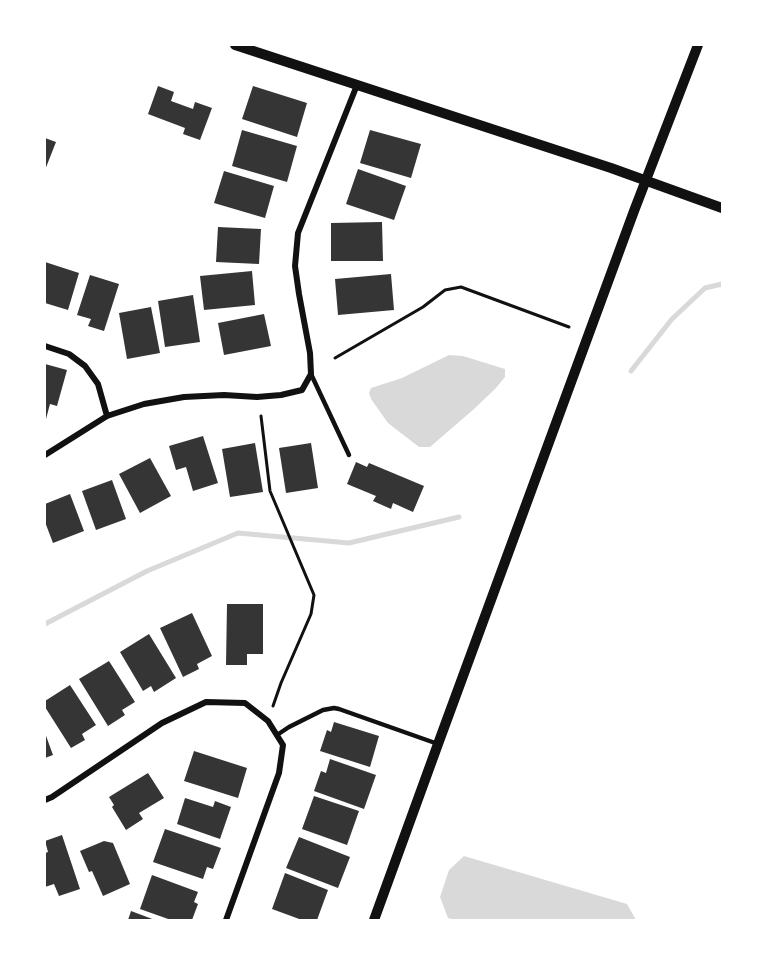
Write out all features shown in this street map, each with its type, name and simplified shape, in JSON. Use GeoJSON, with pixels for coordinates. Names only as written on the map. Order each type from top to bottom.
{"type":"FeatureCollection","features":[{"type":"Feature","properties":{"kind":"street"},"geometry":{"type":"LineString","coordinates":[[235,45],[646,180],[722,208]]}},
{"type":"Feature","properties":{"kind":"street"},"geometry":{"type":"LineString","coordinates":[[374,920],[646,180],[698,45]]}},
{"type":"Feature","properties":{"kind":"street"},"geometry":{"type":"LineString","coordinates":[[45,455],[107,416],[144,404],[184,397],[224,395],[257,397],[302,390],[311,374],[310,353],[295,266],[298,233],[357,84]]}},
{"type":"Feature","properties":{"kind":"street"},"geometry":{"type":"LineString","coordinates":[[45,346],[69,354],[85,366],[98,384],[107,416]]}},
{"type":"Feature","properties":{"kind":"street"},"geometry":{"type":"LineString","coordinates":[[45,800],[162,723],[206,702],[245,703],[268,722],[283,745],[279,773],[226,920]]}},
{"type":"Feature","properties":{"kind":"lane"},"geometry":{"type":"LineString","coordinates":[[311,374],[349,455]]}},
{"type":"Feature","properties":{"kind":"lane"},"geometry":{"type":"LineString","coordinates":[[277,735],[323,710],[339,708],[438,744]]}},
{"type":"Feature","properties":{"kind":"path"},"geometry":{"type":"LineString","coordinates":[[335,358],[423,307],[445,290],[460,288],[569,327]]}},
{"type":"Feature","properties":{"kind":"path"},"geometry":{"type":"LineString","coordinates":[[261,416],[270,491],[314,595],[311,614],[273,706]]}},
{"type":"Feature","properties":{"kind":"shaded area"},"geometry":{"type":"Polygon","coordinates":[[[449,355],[463,356],[505,369],[505,377],[474,409],[430,447],[419,447],[388,423],[369,393],[371,388],[402,378],[449,355]]]}},
{"type":"Feature","properties":{"kind":"shaded area"},"geometry":{"type":"Polygon","coordinates":[[[464,856],[627,904],[636,920],[455,920],[448,918],[440,897],[449,870],[464,856]]]}},
{"type":"Feature","properties":{"kind":"building"},"geometry":{"type":"Polygon","coordinates":[[[158,86],[174,92],[171,101],[193,109],[195,102],[212,108],[200,140],[183,134],[185,128],[148,114],[158,86]]]}},
{"type":"Feature","properties":{"kind":"building"},"geometry":{"type":"Polygon","coordinates":[[[253,86],[307,103],[297,137],[242,119],[253,86]]]}},
{"type":"Feature","properties":{"kind":"building"},"geometry":{"type":"Polygon","coordinates":[[[242,130],[297,146],[287,182],[232,166],[242,130]]]}},
{"type":"Feature","properties":{"kind":"building"},"geometry":{"type":"Polygon","coordinates":[[[370,130],[421,144],[411,178],[360,163],[370,130]]]}},
{"type":"Feature","properties":{"kind":"building"},"geometry":{"type":"Polygon","coordinates":[[[45,138],[56,142],[45,170],[45,138]]]}},
{"type":"Feature","properties":{"kind":"building"},"geometry":{"type":"Polygon","coordinates":[[[358,169],[406,186],[394,220],[346,204],[358,169]]]}},
{"type":"Feature","properties":{"kind":"building"},"geometry":{"type":"Polygon","coordinates":[[[224,171],[274,186],[265,218],[214,203],[224,171]]]}},
{"type":"Feature","properties":{"kind":"building"},"geometry":{"type":"Polygon","coordinates":[[[382,222],[383,261],[331,261],[331,223],[382,222]]]}},
{"type":"Feature","properties":{"kind":"building"},"geometry":{"type":"Polygon","coordinates":[[[218,227],[261,229],[259,264],[216,262],[218,227]]]}},
{"type":"Feature","properties":{"kind":"building"},"geometry":{"type":"Polygon","coordinates":[[[45,262],[79,273],[68,310],[45,303],[45,262]]]}},
{"type":"Feature","properties":{"kind":"building"},"geometry":{"type":"Polygon","coordinates":[[[252,271],[255,305],[204,310],[200,276],[252,271]]]}},
{"type":"Feature","properties":{"kind":"building"},"geometry":{"type":"Polygon","coordinates":[[[391,274],[394,310],[338,315],[335,279],[391,274]]]}},
{"type":"Feature","properties":{"kind":"building"},"geometry":{"type":"Polygon","coordinates":[[[90,275],[119,284],[104,331],[88,326],[91,319],[77,315],[90,275]]]}},
{"type":"Feature","properties":{"kind":"building"},"geometry":{"type":"Polygon","coordinates":[[[193,295],[200,342],[165,347],[158,301],[193,295]]]}},
{"type":"Feature","properties":{"kind":"building"},"geometry":{"type":"Polygon","coordinates":[[[151,307],[160,353],[127,359],[119,313],[151,307]]]}},
{"type":"Feature","properties":{"kind":"building"},"geometry":{"type":"Polygon","coordinates":[[[264,314],[271,346],[224,355],[218,323],[264,314]]]}},
{"type":"Feature","properties":{"kind":"building"},"geometry":{"type":"Polygon","coordinates":[[[45,364],[67,370],[57,406],[50,404],[46,419],[45,364]]]}},
{"type":"Feature","properties":{"kind":"building"},"geometry":{"type":"Polygon","coordinates":[[[203,436],[218,483],[193,491],[186,467],[176,470],[169,446],[203,436]]]}},
{"type":"Feature","properties":{"kind":"building"},"geometry":{"type":"Polygon","coordinates":[[[255,443],[263,492],[230,497],[222,449],[255,443]]]}},
{"type":"Feature","properties":{"kind":"building"},"geometry":{"type":"Polygon","coordinates":[[[311,443],[318,488],[286,493],[279,448],[311,443]]]}},
{"type":"Feature","properties":{"kind":"building"},"geometry":{"type":"Polygon","coordinates":[[[150,458],[171,496],[140,513],[119,474],[150,458]]]}},
{"type":"Feature","properties":{"kind":"building"},"geometry":{"type":"Polygon","coordinates":[[[356,462],[367,467],[369,463],[424,486],[413,512],[393,503],[391,509],[373,501],[376,496],[347,484],[356,462]]]}},
{"type":"Feature","properties":{"kind":"building"},"geometry":{"type":"Polygon","coordinates":[[[112,480],[126,519],[96,530],[82,491],[112,480]]]}},
{"type":"Feature","properties":{"kind":"building"},"geometry":{"type":"Polygon","coordinates":[[[70,494],[84,531],[53,543],[45,522],[45,504],[70,494]]]}},
{"type":"Feature","properties":{"kind":"building"},"geometry":{"type":"Polygon","coordinates":[[[227,604],[263,604],[263,654],[247,654],[247,665],[226,665],[227,604]]]}},
{"type":"Feature","properties":{"kind":"building"},"geometry":{"type":"Polygon","coordinates":[[[192,613],[212,656],[197,664],[199,669],[183,677],[160,628],[192,613]]]}},
{"type":"Feature","properties":{"kind":"building"},"geometry":{"type":"Polygon","coordinates":[[[149,634],[176,678],[154,692],[151,686],[143,691],[120,652],[149,634]]]}},
{"type":"Feature","properties":{"kind":"building"},"geometry":{"type":"Polygon","coordinates":[[[109,661],[135,702],[122,710],[125,715],[108,726],[79,679],[109,661]]]}},
{"type":"Feature","properties":{"kind":"building"},"geometry":{"type":"Polygon","coordinates":[[[70,685],[96,725],[82,734],[85,740],[71,748],[45,707],[45,701],[70,685]]]}},
{"type":"Feature","properties":{"kind":"building"},"geometry":{"type":"Polygon","coordinates":[[[334,722],[379,736],[370,767],[320,751],[327,730],[331,732],[334,722]]]}},
{"type":"Feature","properties":{"kind":"building"},"geometry":{"type":"Polygon","coordinates":[[[45,733],[53,755],[45,758],[45,733]]]}},
{"type":"Feature","properties":{"kind":"building"},"geometry":{"type":"Polygon","coordinates":[[[194,751],[247,768],[238,798],[184,781],[194,751]]]}},
{"type":"Feature","properties":{"kind":"building"},"geometry":{"type":"Polygon","coordinates":[[[330,759],[376,775],[364,809],[314,791],[321,771],[326,773],[330,759]]]}},
{"type":"Feature","properties":{"kind":"building"},"geometry":{"type":"Polygon","coordinates":[[[148,773],[164,798],[139,813],[143,819],[126,830],[112,807],[114,805],[109,797],[148,773]]]}},
{"type":"Feature","properties":{"kind":"building"},"geometry":{"type":"Polygon","coordinates":[[[314,796],[359,811],[347,845],[302,829],[314,796]]]}},
{"type":"Feature","properties":{"kind":"building"},"geometry":{"type":"Polygon","coordinates":[[[185,798],[213,807],[215,801],[231,807],[220,839],[177,824],[185,798]]]}},
{"type":"Feature","properties":{"kind":"building"},"geometry":{"type":"Polygon","coordinates":[[[165,829],[221,848],[213,869],[207,867],[203,879],[153,862],[165,829]]]}},
{"type":"Feature","properties":{"kind":"building"},"geometry":{"type":"Polygon","coordinates":[[[62,835],[80,889],[59,896],[54,884],[45,887],[45,853],[48,852],[45,841],[62,835]]]}},
{"type":"Feature","properties":{"kind":"building"},"geometry":{"type":"Polygon","coordinates":[[[299,837],[350,857],[338,888],[286,868],[299,837]]]}},
{"type":"Feature","properties":{"kind":"building"},"geometry":{"type":"Polygon","coordinates":[[[104,841],[113,843],[130,884],[103,896],[80,851],[104,841]]]}},
{"type":"Feature","properties":{"kind":"building"},"geometry":{"type":"Polygon","coordinates":[[[285,873],[328,890],[317,920],[302,920],[272,909],[285,873]]]}},
{"type":"Feature","properties":{"kind":"building"},"geometry":{"type":"Polygon","coordinates":[[[152,875],[198,892],[194,902],[198,904],[192,920],[171,920],[140,909],[152,875]]]}},
{"type":"Feature","properties":{"kind":"building"},"geometry":{"type":"Polygon","coordinates":[[[131,911],[155,920],[128,920],[131,911]]]}},
{"type":"Feature","properties":{"kind":"waterway"},"geometry":{"type":"LineString","coordinates":[[631,371],[672,319],[705,288],[722,284]]}},
{"type":"Feature","properties":{"kind":"waterway"},"geometry":{"type":"LineString","coordinates":[[45,624],[147,571],[238,533],[349,543],[459,517]]}}]}
